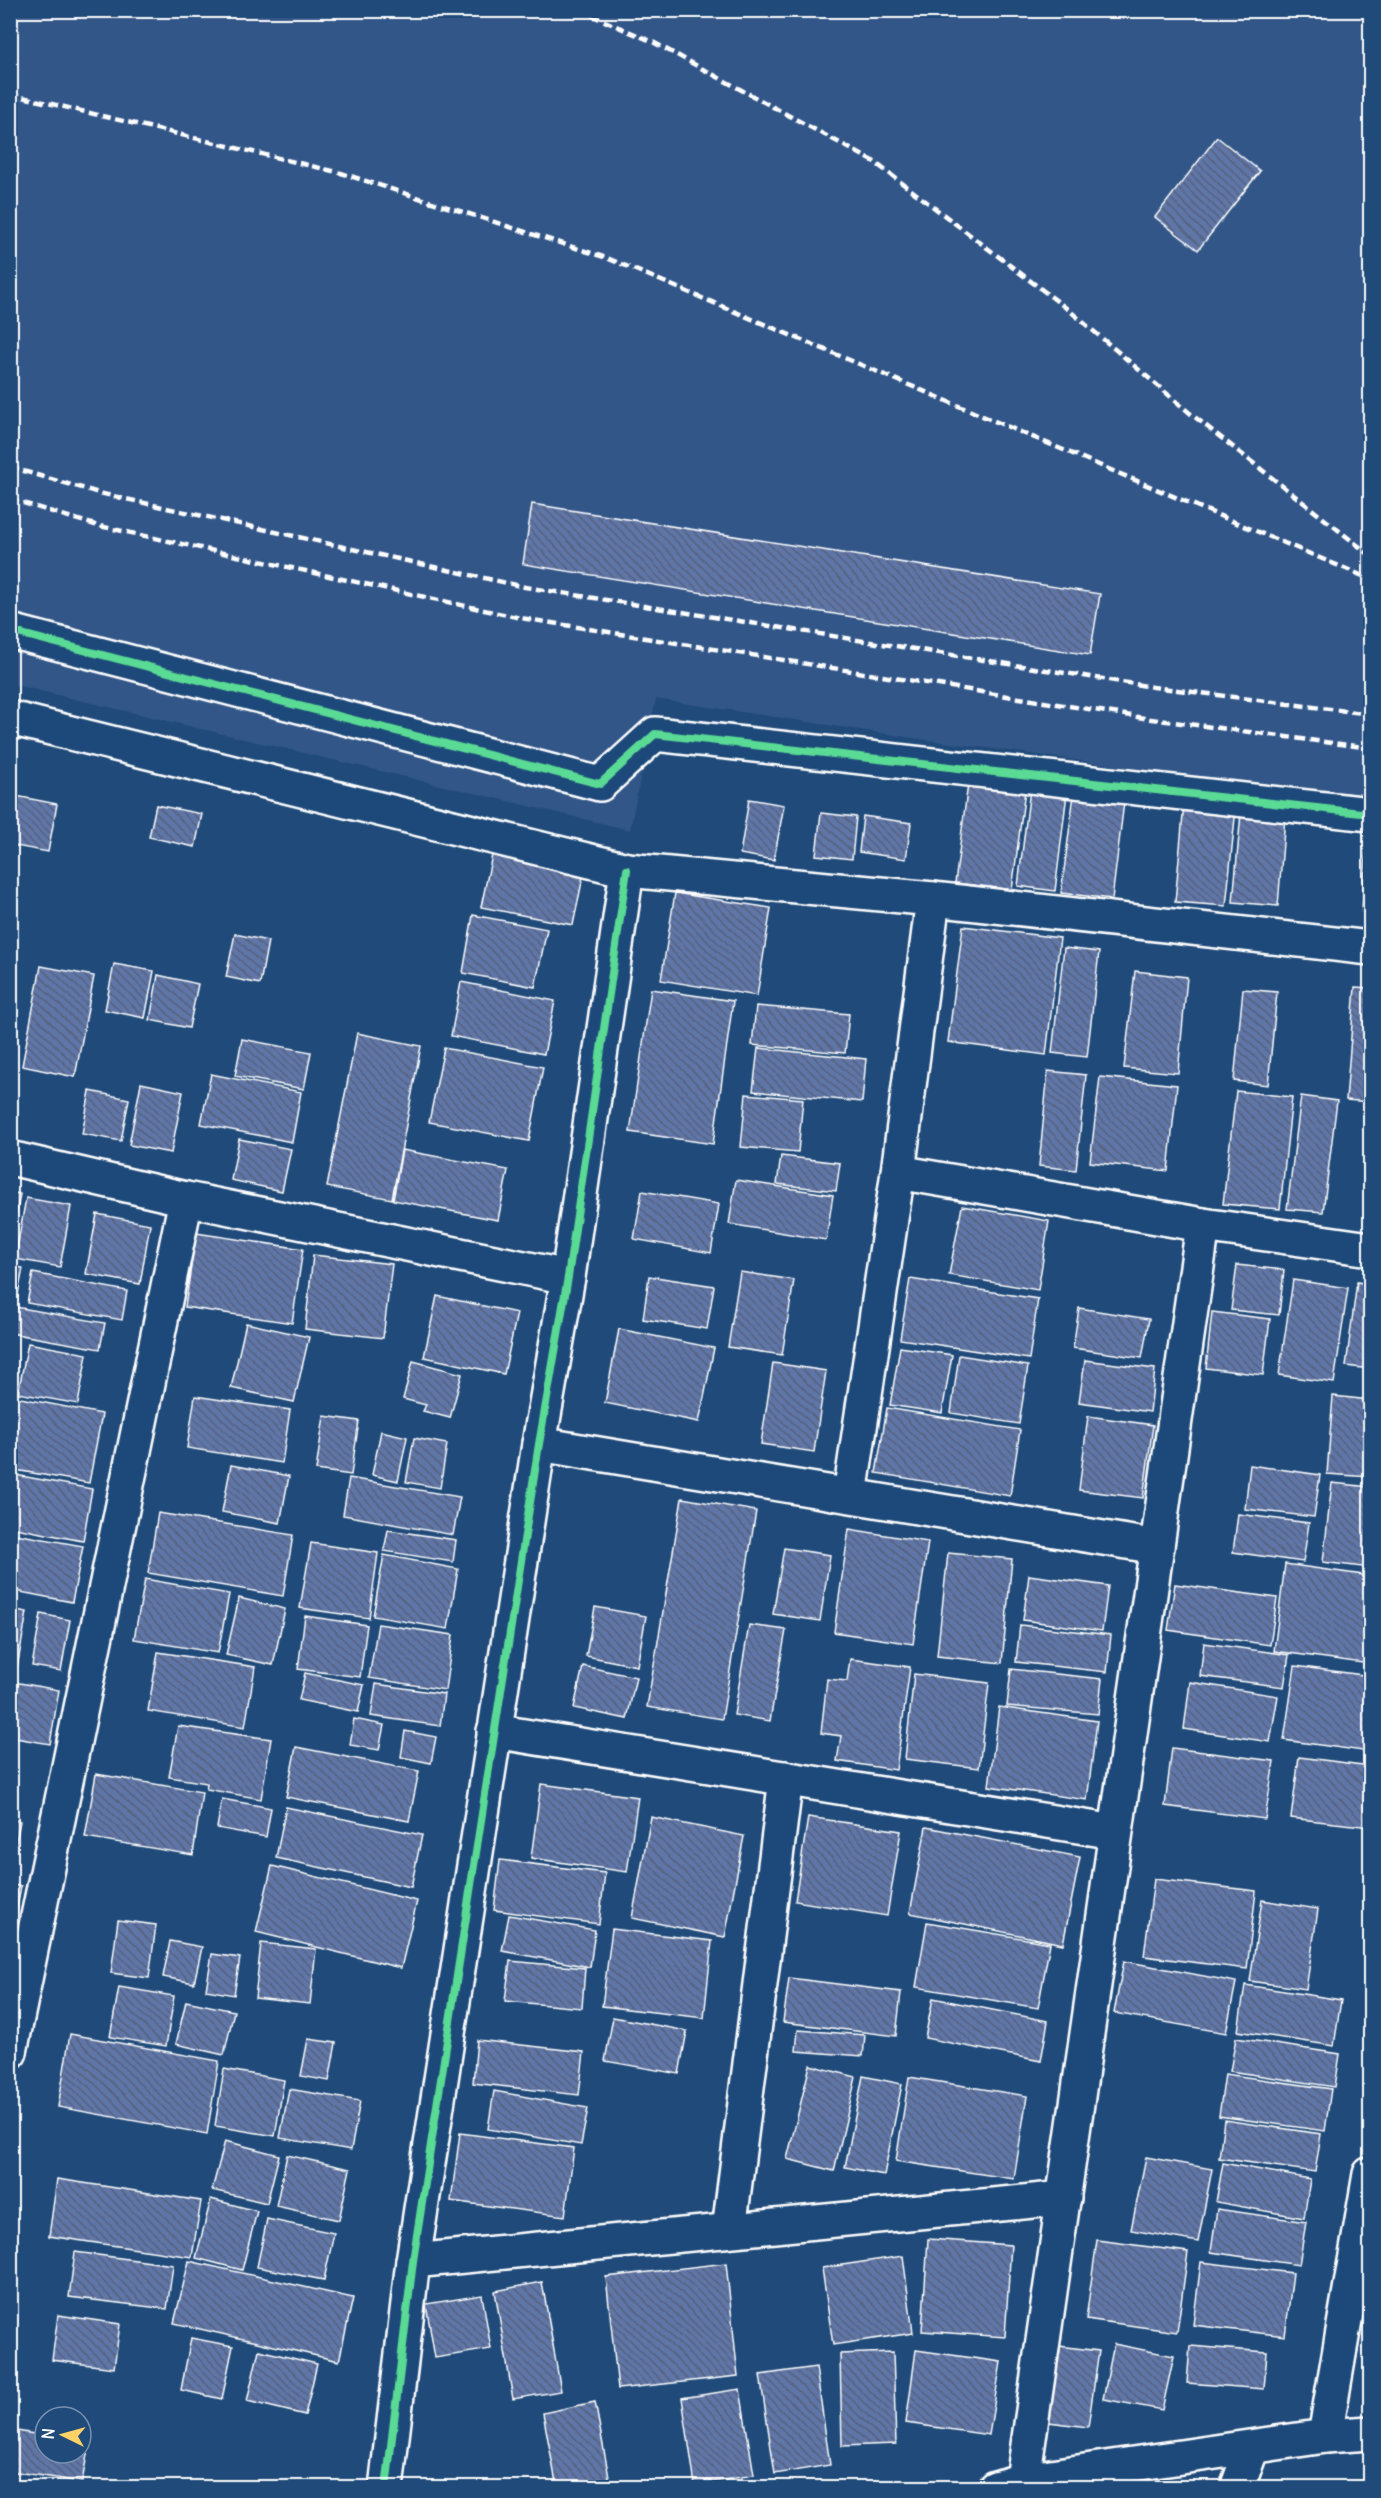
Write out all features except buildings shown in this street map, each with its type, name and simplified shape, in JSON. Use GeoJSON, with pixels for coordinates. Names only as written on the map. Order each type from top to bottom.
{"type":"FeatureCollection","features":[{"type":"Feature","properties":{"kind":"street"},"geometry":{"type":"LineString","coordinates":[[10,631],[600,784],[655,734],[1371,814]]}},
{"type":"Feature","properties":{"kind":"street"},"geometry":{"type":"LineString","coordinates":[[10,718],[627,870],[933,899],[1371,948]]}},
{"type":"Feature","properties":{"kind":"street"},"geometry":{"type":"LineString","coordinates":[[386,2487],[413,2261],[538,1444],[568,1277],[627,870]]}},
{"type":"Feature","properties":{"kind":"street"},"geometry":{"type":"LineString","coordinates":[[850,1496],[898,1172],[933,899]]}},
{"type":"Feature","properties":{"kind":"street"},"geometry":{"type":"LineString","coordinates":[[10,1158],[186,1198],[568,1277]]}},
{"type":"Feature","properties":{"kind":"street"},"geometry":{"type":"LineString","coordinates":[[898,1172],[1203,1225],[1371,1249]]}},
{"type":"Feature","properties":{"kind":"street"},"geometry":{"type":"LineString","coordinates":[[10,2052],[186,1198]]}},
{"type":"Feature","properties":{"kind":"street"},"geometry":{"type":"LineString","coordinates":[[1203,1225],[1064,2198],[1009,2484],[1325,2436],[1371,2433]]}},
{"type":"Feature","properties":{"kind":"street"},"geometry":{"type":"LineString","coordinates":[[538,1444],[1157,1547]]}},
{"type":"Feature","properties":{"kind":"street"},"geometry":{"type":"LineString","coordinates":[[494,1731],[1115,1832]]}},
{"type":"Feature","properties":{"kind":"street"},"geometry":{"type":"LineString","coordinates":[[729,2230],[786,1778]]}},
{"type":"Feature","properties":{"kind":"street"},"geometry":{"type":"LineString","coordinates":[[1325,2436],[1371,2174]]}},
{"type":"Feature","properties":{"kind":"street"},"geometry":{"type":"LineString","coordinates":[[413,2261],[1064,2198]]}},
{"type":"Feature","properties":{"kind":"street"},"geometry":{"type":"LineString","coordinates":[[1237,2487],[1252,2448]]}},
{"type":"Feature","properties":{"kind":"shaded area"},"geometry":{"type":"Polygon","coordinates":[[[11,11],[1370,11],[1370,800],[920,739],[656,699],[630,830],[11,684],[11,11]]]}},
{"type":"Feature","properties":{"kind":"railway"},"geometry":{"type":"LineString","coordinates":[[579,10],[651,41],[873,161],[1070,311],[1191,414],[1370,555]]}},
{"type":"Feature","properties":{"kind":"railway"},"geometry":{"type":"LineString","coordinates":[[10,94],[341,173],[607,258],[1370,579]]}},
{"type":"Feature","properties":{"kind":"railway"},"geometry":{"type":"LineString","coordinates":[[10,467],[99,493],[525,587],[1153,687],[1370,714]]}},
{"type":"Feature","properties":{"kind":"railway"},"geometry":{"type":"LineString","coordinates":[[10,499],[95,525],[521,618],[1144,718],[1370,748]]}},
{"type":"Feature","properties":{"kind":"cycle path"},"geometry":{"type":"LineString","coordinates":[[10,631],[600,784],[655,734],[1370,814]]}},
{"type":"Feature","properties":{"kind":"cycle path"},"geometry":{"type":"LineString","coordinates":[[386,2488],[413,2261],[539,1444],[568,1277],[627,870]]}}]}
